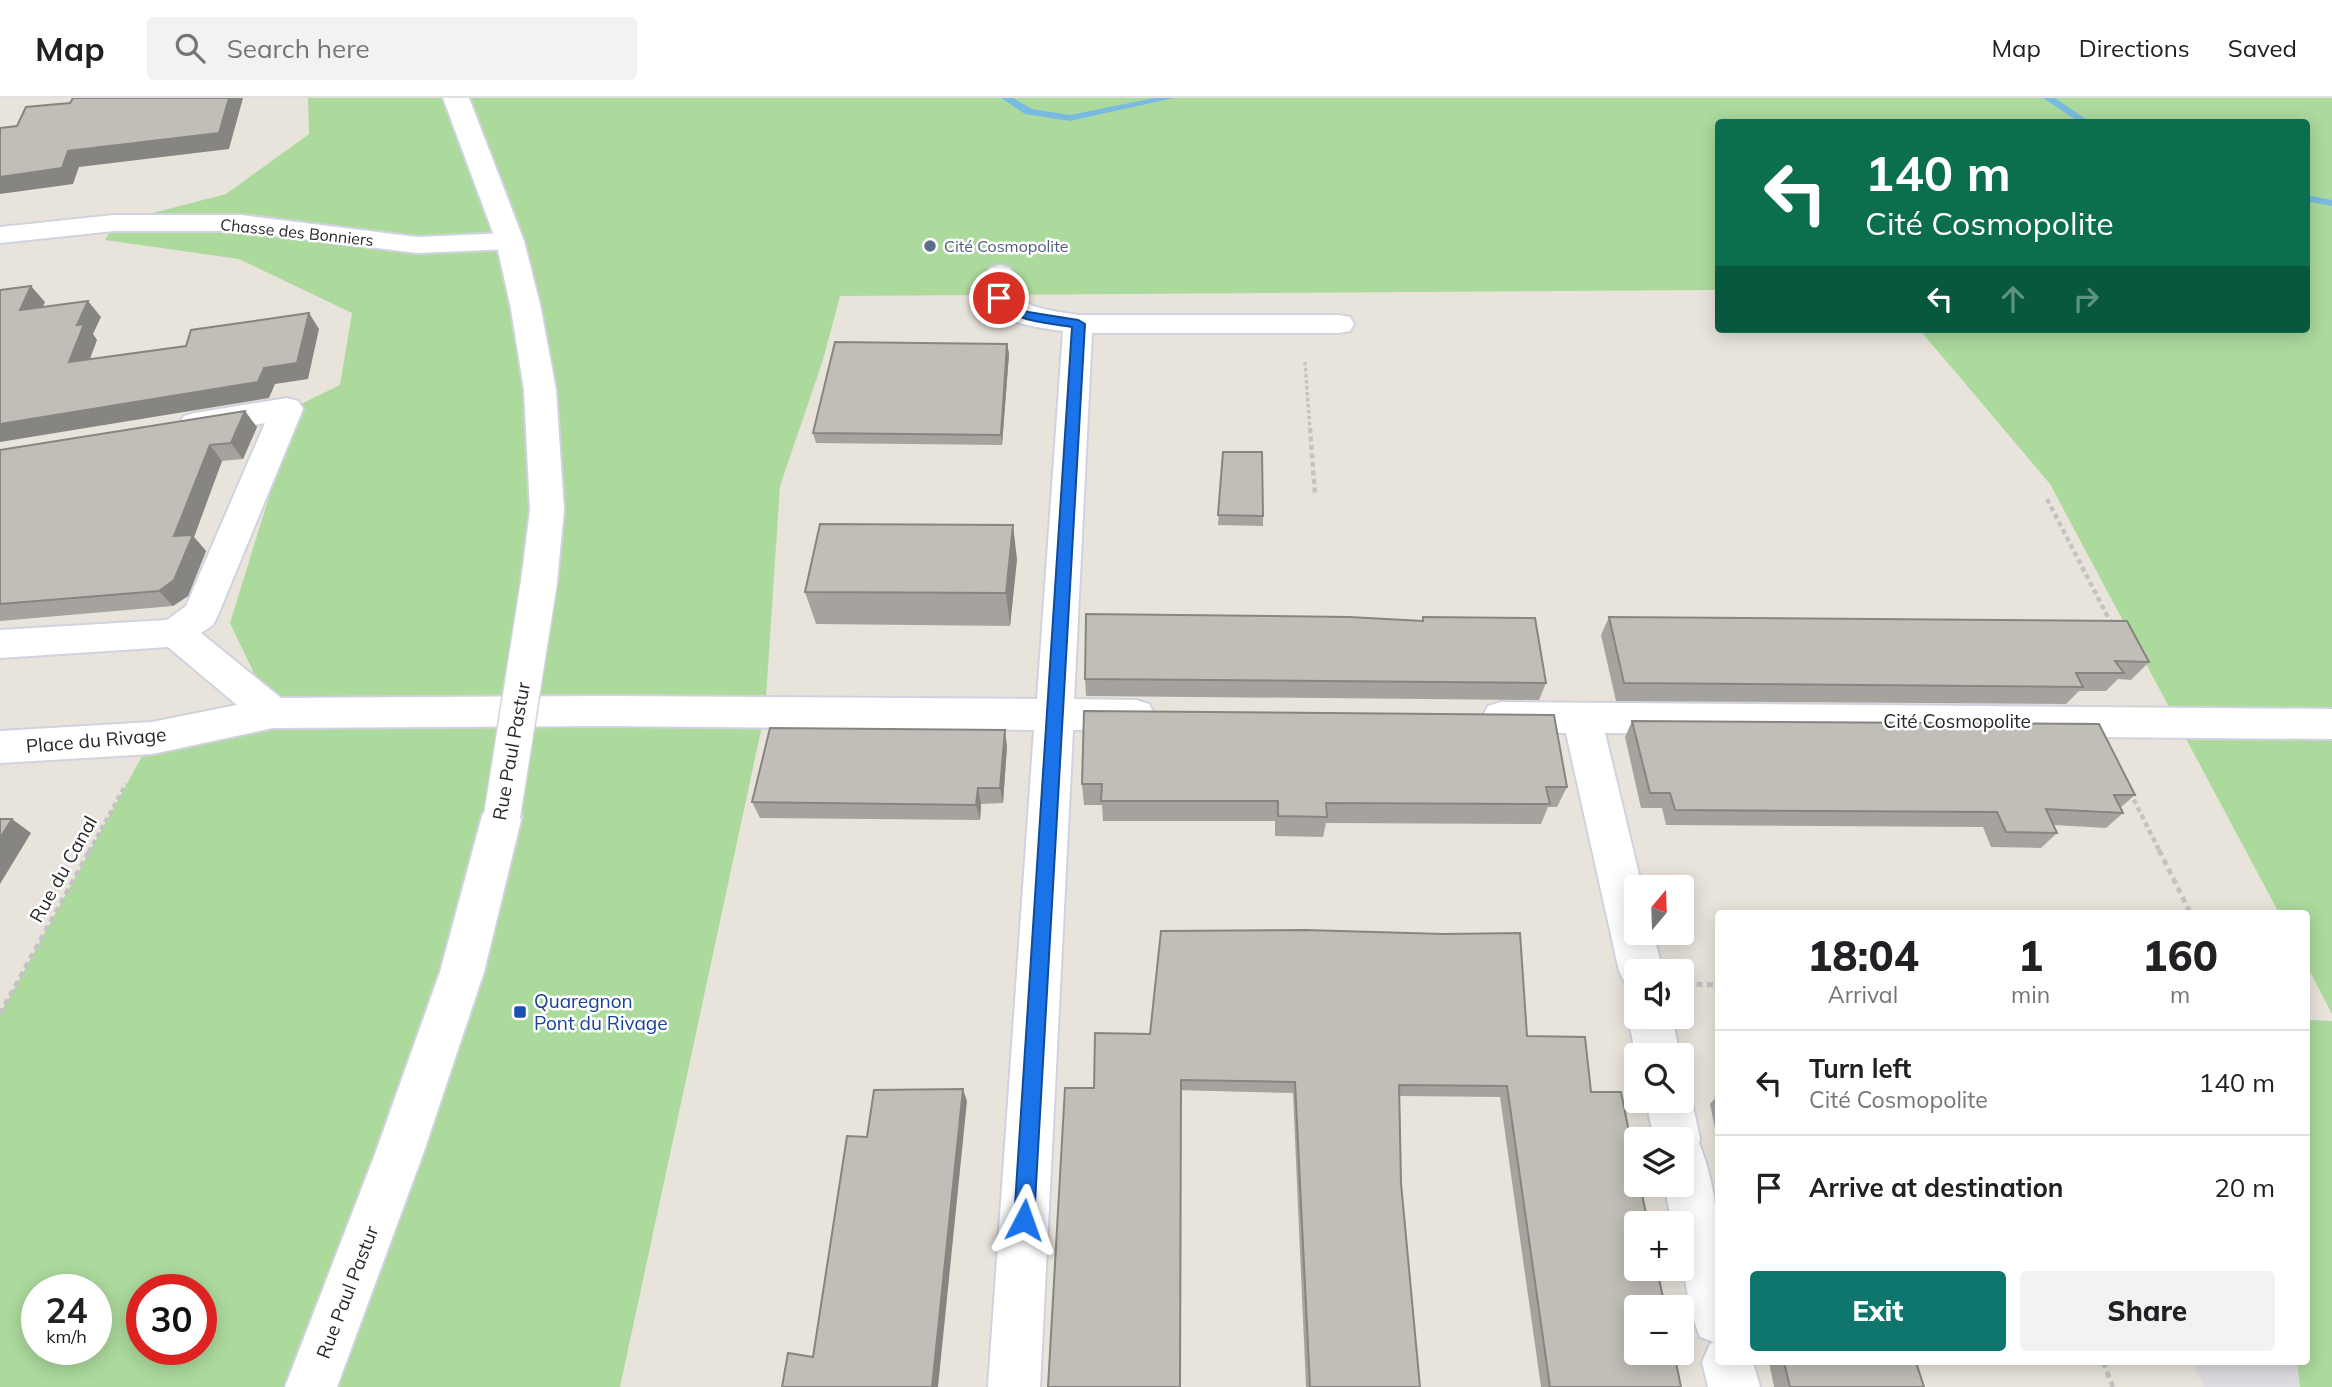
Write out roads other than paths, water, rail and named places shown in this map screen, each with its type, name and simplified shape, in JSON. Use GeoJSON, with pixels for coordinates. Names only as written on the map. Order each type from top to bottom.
{"type":"FeatureCollection","features":[{"type":"Feature","properties":{"kind":"street","name":"Rue Paul Pastur"},"geometry":{"type":"LineString","coordinates":[[311,1387],[399,1154],[462,972],[502,816],[539,582],[547,510],[540,390],[526,309],[510,241],[456,98]]}},
{"type":"Feature","properties":{"kind":"street","name":"Chasse des Bonniers"},"geometry":{"type":"LineString","coordinates":[[0,235],[114,223],[241,223],[417,245],[510,241]]}},
{"type":"Feature","properties":{"kind":"street"},"geometry":{"type":"LineString","coordinates":[[1000,274],[999,298],[1010,309],[1026,315],[1078,324],[1339,324]]}},
{"type":"Feature","properties":{"kind":"street"},"geometry":{"type":"LineString","coordinates":[[1014,1387],[1078,324]]}},
{"type":"Feature","properties":{"kind":"street"},"geometry":{"type":"LineString","coordinates":[[164,429],[287,409],[188,624]]}},
{"type":"Feature","properties":{"kind":"street"},"geometry":{"type":"LineString","coordinates":[[0,644],[188,624]]}},
{"type":"Feature","properties":{"kind":"street"},"geometry":{"type":"LineString","coordinates":[[188,624],[273,713]]}},
{"type":"Feature","properties":{"kind":"street","name":"Place du Rivage"},"geometry":{"type":"LineString","coordinates":[[0,747],[152,738],[273,713],[608,711],[1055,714]]}},
{"type":"Feature","properties":{"kind":"street"},"geometry":{"type":"LineString","coordinates":[[1055,714],[1166,715]]}},
{"type":"Feature","properties":{"kind":"street","name":"Cité Cosmopolite"},"geometry":{"type":"LineString","coordinates":[[1471,717],[2332,724]]}},
{"type":"Feature","properties":{"kind":"street"},"geometry":{"type":"LineString","coordinates":[[1582,718],[1638,959]]}},
{"type":"Feature","properties":{"kind":"street"},"geometry":{"type":"LineString","coordinates":[[1691,1197],[1715,1306]]}},
{"type":"Feature","properties":{"kind":"street"},"geometry":{"type":"LineString","coordinates":[[1729,1365],[1734,1387]]}},
{"type":"Feature","properties":{"kind":"waterway"},"geometry":{"type":"LineString","coordinates":[[1006,98],[1029,112],[1070,118],[1169,98]]}},
{"type":"Feature","properties":{"kind":"waterway"},"geometry":{"type":"LineString","coordinates":[[2048,98],[2080,119]]}},
{"type":"Feature","properties":{"kind":"waterway"},"geometry":{"type":"LineString","coordinates":[[2310,199],[2332,203]]}},
{"type":"Feature","properties":{"kind":"place","name":"Cité Cosmopolite"},"geometry":{"type":"Point","coordinates":[930,246]}},
{"type":"Feature","properties":{"kind":"place","name":"Quaregnon Pont du Rivage"},"geometry":{"type":"Point","coordinates":[520,1012]}}]}
